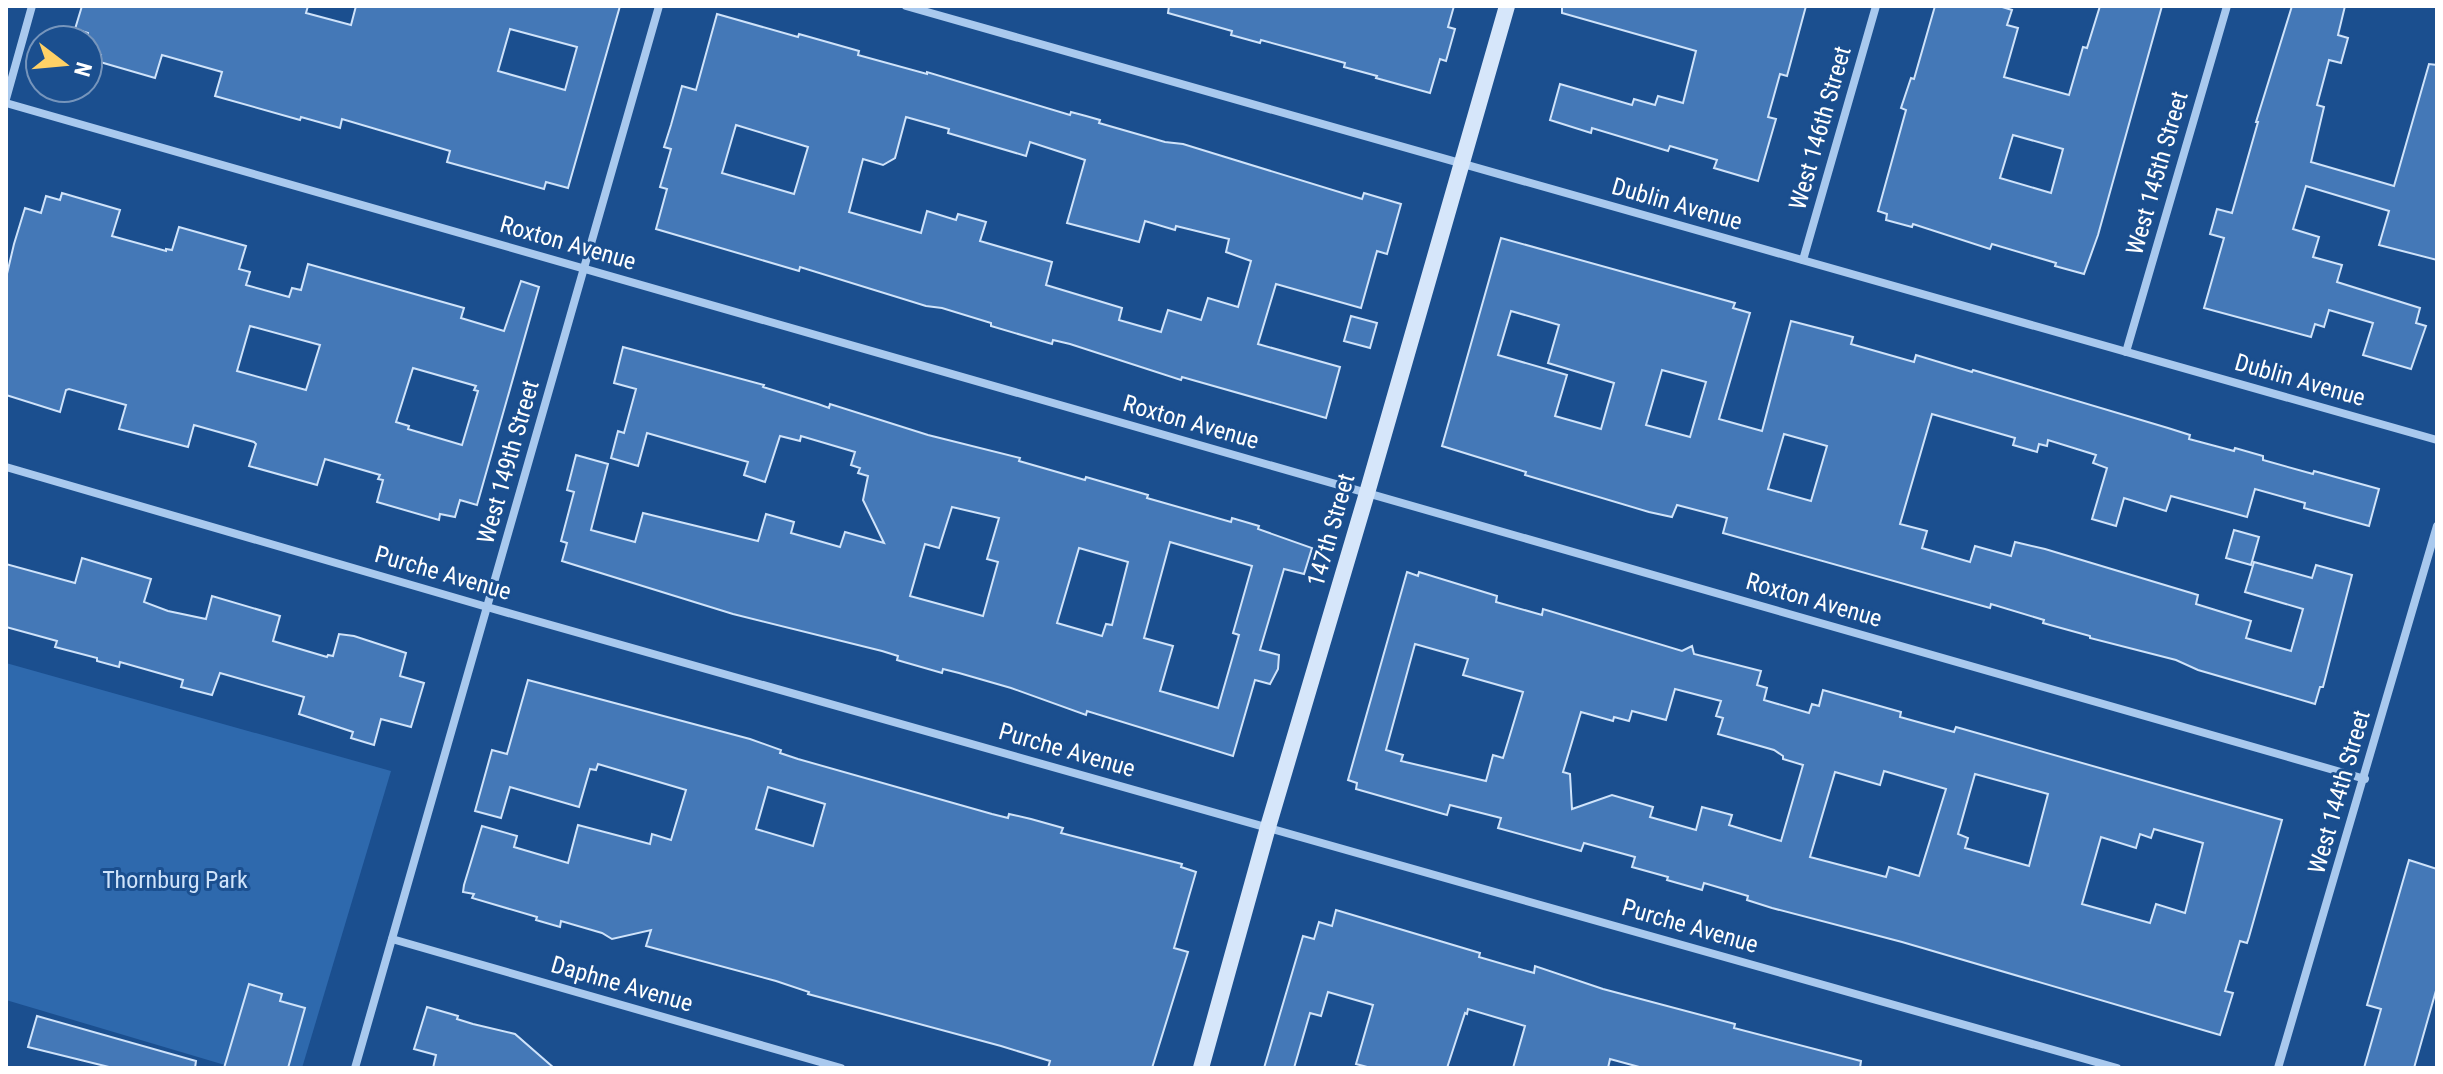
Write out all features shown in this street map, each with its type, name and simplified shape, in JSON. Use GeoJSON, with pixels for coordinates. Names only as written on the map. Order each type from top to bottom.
{"type":"FeatureCollection","features":[{"type":"Feature","properties":{"kind":"street"},"geometry":{"type":"LineString","coordinates":[[6,101],[32,6]]}},
{"type":"Feature","properties":{"kind":"street","name":"West 149th Street"},"geometry":{"type":"LineString","coordinates":[[355,1068],[659,6]]}},
{"type":"Feature","properties":{"kind":"street","name":"Dublin Avenue"},"geometry":{"type":"LineString","coordinates":[[906,6],[2437,440]]}},
{"type":"Feature","properties":{"kind":"street","name":"147th Street"},"geometry":{"type":"LineString","coordinates":[[1201,1068],[1507,6]]}},
{"type":"Feature","properties":{"kind":"street","name":"West 146th Street"},"geometry":{"type":"LineString","coordinates":[[1803,260],[1876,6]]}},
{"type":"Feature","properties":{"kind":"street","name":"West 145th Street"},"geometry":{"type":"LineString","coordinates":[[2126,352],[2227,6]]}},
{"type":"Feature","properties":{"kind":"street","name":"Roxton Avenue"},"geometry":{"type":"LineString","coordinates":[[6,101],[2365,779]]}},
{"type":"Feature","properties":{"kind":"street","name":"Purche Avenue"},"geometry":{"type":"LineString","coordinates":[[6,467],[487,607],[2117,1068]]}},
{"type":"Feature","properties":{"kind":"street","name":"West 144th Street"},"geometry":{"type":"LineString","coordinates":[[2278,1068],[2437,526]]}},
{"type":"Feature","properties":{"kind":"street","name":"Daphne Avenue"},"geometry":{"type":"LineString","coordinates":[[392,939],[841,1068]]}},
{"type":"Feature","properties":{"kind":"green space","name":"Thornburg Park"},"geometry":{"type":"Polygon","coordinates":[[[6,663],[391,771],[302,1068],[235,1068],[6,1000],[6,663]]]}},
{"type":"Feature","properties":{"kind":"building"},"geometry":{"type":"Polygon","coordinates":[[[82,6],[308,6],[306,13],[351,25],[356,6],[620,6],[568,188],[546,182],[544,189],[447,162],[450,151],[342,119],[340,128],[215,96],[222,72],[162,55],[155,78],[104,63],[104,24],[77,24],[82,6]],[[510,29],[498,71],[565,90],[577,47],[510,29]]]}},
{"type":"Feature","properties":{"kind":"building"},"geometry":{"type":"Polygon","coordinates":[[[1169,6],[1454,6],[1448,27],[1455,29],[1446,61],[1440,59],[1430,93],[1344,67],[1345,63],[1231,35],[1232,31],[1168,13],[1169,6]]]}},
{"type":"Feature","properties":{"kind":"building"},"geometry":{"type":"Polygon","coordinates":[[[1562,6],[1806,6],[1787,76],[1780,74],[1768,117],[1776,119],[1758,181],[1714,168],[1717,160],[1670,146],[1668,151],[1592,128],[1591,133],[1550,120],[1560,84],[1632,105],[1634,99],[1655,105],[1658,96],[1683,103],[1696,51],[1562,13],[1562,6]]]}},
{"type":"Feature","properties":{"kind":"building"},"geometry":{"type":"Polygon","coordinates":[[[1935,6],[1999,6],[2012,10],[2007,25],[2018,28],[2004,77],[2069,95],[2083,47],[2087,48],[2100,6],[2162,6],[2098,235],[2084,274],[1992,244],[1990,249],[1913,224],[1912,227],[1886,220],[1887,214],[1878,211],[1906,110],[1901,108],[1911,78],[1914,79],[1935,6]],[[2013,135],[2000,178],[2051,193],[2063,149],[2013,135]]]}},
{"type":"Feature","properties":{"kind":"building"},"geometry":{"type":"Polygon","coordinates":[[[2292,6],[2345,6],[2338,35],[2348,38],[2341,63],[2329,60],[2317,105],[2324,107],[2311,162],[2394,186],[2429,64],[2437,65],[2437,260],[2379,245],[2389,211],[2306,186],[2293,229],[2319,237],[2313,257],[2342,265],[2337,282],[2420,308],[2416,323],[2426,326],[2411,369],[2363,355],[2373,323],[2329,310],[2324,327],[2315,324],[2311,337],[2204,308],[2224,238],[2210,234],[2217,209],[2232,213],[2292,6]]]}},
{"type":"Feature","properties":{"kind":"building"},"geometry":{"type":"Polygon","coordinates":[[[717,14],[859,51],[858,55],[927,72],[1070,115],[1071,112],[1100,120],[1099,123],[1165,142],[1183,144],[1362,199],[1364,193],[1401,204],[1387,254],[1377,251],[1361,308],[1276,284],[1258,344],[1340,367],[1326,418],[1182,377],[1181,380],[1070,344],[1053,340],[1052,344],[942,308],[926,306],[800,267],[799,271],[656,229],[667,189],[660,187],[671,149],[664,147],[682,86],[696,90],[717,14]],[[906,117],[895,158],[883,165],[863,159],[849,212],[921,233],[927,211],[956,220],[958,214],[986,222],[980,241],[1052,262],[1046,285],[1122,308],[1119,320],[1161,332],[1168,310],[1201,320],[1208,298],[1238,307],[1251,261],[1226,252],[1229,239],[1176,226],[1175,230],[1145,221],[1139,242],[1067,223],[1085,160],[1030,142],[1026,156],[906,117]],[[736,125],[722,173],[794,194],[808,147],[736,125]]]}},
{"type":"Feature","properties":{"kind":"building"},"geometry":{"type":"Polygon","coordinates":[[[62,193],[120,210],[112,236],[166,251],[172,250],[179,227],[246,246],[239,269],[250,272],[246,285],[289,297],[292,288],[301,290],[308,264],[464,308],[461,318],[504,331],[521,281],[539,287],[477,505],[460,500],[455,517],[440,514],[439,520],[377,502],[383,480],[378,479],[380,475],[325,459],[317,485],[249,466],[254,442],[194,425],[188,447],[119,429],[126,405],[69,389],[66,390],[60,412],[6,395],[6,278],[14,244],[25,208],[41,213],[46,196],[60,200],[62,193]],[[250,326],[237,371],[306,390],[320,345],[250,326]],[[413,368],[396,422],[409,426],[408,429],[462,445],[478,391],[474,390],[476,386],[413,368]]]}},
{"type":"Feature","properties":{"kind":"building"},"geometry":{"type":"Polygon","coordinates":[[[1501,238],[1735,303],[1733,308],[1750,313],[1719,419],[1762,431],[1791,321],[1853,337],[1851,344],[1914,362],[1916,355],[1973,370],[2190,435],[2189,439],[2234,451],[2235,448],[2263,456],[2263,460],[2379,489],[2369,526],[2304,508],[2305,503],[2255,489],[2247,517],[2171,496],[2166,511],[2124,498],[2116,526],[2092,519],[2107,468],[2093,463],[2096,455],[2048,440],[2047,446],[2039,444],[2037,452],[2013,445],[2015,438],[1932,414],[1900,524],[1927,531],[1922,548],[1970,562],[1975,546],[2011,556],[2015,542],[2045,549],[2198,595],[2196,604],[2251,621],[2246,638],[2291,651],[2303,609],[2245,592],[2254,562],[2312,578],[2316,565],[2352,575],[2323,687],[2320,687],[2315,704],[2198,670],[2176,660],[2090,638],[1991,604],[1990,608],[1723,533],[1727,518],[1677,505],[1672,517],[1649,512],[1525,475],[1526,472],[1442,446],[1501,238]],[[1511,311],[1498,355],[1567,375],[1555,416],[1601,429],[1614,383],[1548,363],[1559,325],[1511,311]],[[1662,370],[1646,425],[1690,437],[1706,382],[1662,370]],[[1784,434],[1768,489],[1811,501],[1827,446],[1784,434]]]}},
{"type":"Feature","properties":{"kind":"building"},"geometry":{"type":"Polygon","coordinates":[[[1351,316],[1377,323],[1370,348],[1344,341],[1351,316]]]}},
{"type":"Feature","properties":{"kind":"building"},"geometry":{"type":"Polygon","coordinates":[[[623,347],[764,385],[829,408],[830,404],[928,435],[1020,458],[1019,461],[1085,480],[1086,477],[1231,522],[1232,518],[1312,548],[1304,574],[1284,569],[1260,650],[1279,655],[1278,669],[1270,684],[1255,680],[1233,756],[1087,711],[1086,715],[1011,688],[943,669],[942,673],[897,660],[898,656],[882,651],[733,614],[562,561],[567,543],[561,541],[574,492],[567,490],[576,455],[608,464],[591,530],[635,542],[643,513],[758,541],[766,514],[794,522],[791,533],[840,547],[845,532],[884,543],[863,500],[868,476],[858,473],[860,468],[851,465],[855,452],[801,436],[800,441],[780,436],[765,482],[744,475],[748,462],[647,433],[638,466],[611,458],[618,431],[624,433],[636,389],[614,383],[623,347]],[[952,507],[939,548],[925,544],[910,596],[983,616],[998,562],[987,559],[999,518],[952,507]],[[1170,542],[1144,638],[1173,646],[1160,691],[1218,708],[1239,635],[1233,633],[1252,566],[1170,542]],[[1079,548],[1057,623],[1102,636],[1106,624],[1112,625],[1128,562],[1079,548]]]}},
{"type":"Feature","properties":{"kind":"building"},"geometry":{"type":"Polygon","coordinates":[[[2234,530],[2259,537],[2251,565],[2226,558],[2234,530]]]}},
{"type":"Feature","properties":{"kind":"building"},"geometry":{"type":"Polygon","coordinates":[[[82,558],[151,579],[144,602],[168,611],[206,619],[212,596],[280,616],[273,641],[327,657],[333,656],[339,634],[406,653],[400,676],[424,683],[411,727],[381,719],[374,745],[351,738],[353,732],[299,714],[304,697],[220,673],[212,695],[181,687],[183,680],[120,662],[119,667],[97,661],[97,658],[55,647],[57,641],[6,627],[6,564],[75,583],[82,558]]]}},
{"type":"Feature","properties":{"kind":"building"},"geometry":{"type":"Polygon","coordinates":[[[1407,572],[1418,576],[1419,572],[1497,596],[1496,602],[1542,615],[1543,609],[1682,651],[1692,646],[1694,654],[1761,671],[1757,685],[1767,688],[1764,700],[1809,713],[1812,704],[1819,706],[1823,690],[1901,712],[1900,717],[1954,732],[1956,727],[2282,820],[2247,943],[2240,941],[2225,991],[2233,993],[2220,1035],[1902,942],[1772,908],[1747,900],[1748,896],[1704,883],[1702,890],[1667,880],[1668,877],[1632,867],[1635,857],[1584,843],[1581,851],[1498,828],[1501,818],[1450,805],[1447,815],[1356,789],[1357,783],[1348,780],[1407,572]],[[1415,644],[1386,750],[1403,755],[1401,761],[1486,781],[1493,755],[1503,758],[1523,692],[1463,675],[1468,659],[1415,644]],[[1675,689],[1666,720],[1632,711],[1629,721],[1614,717],[1613,721],[1581,712],[1563,772],[1570,774],[1572,809],[1612,795],[1653,807],[1650,817],[1696,830],[1702,807],[1732,815],[1729,825],[1781,841],[1803,765],[1783,759],[1774,750],[1718,734],[1723,718],[1716,716],[1721,701],[1675,689]],[[1884,771],[1880,785],[1835,772],[1810,857],[1886,877],[1889,867],[1919,876],[1946,789],[1884,771]],[[1975,774],[1958,834],[1968,838],[1965,848],[2029,866],[2048,794],[1975,774]],[[2154,829],[2151,838],[2140,834],[2136,848],[2101,837],[2082,904],[2150,923],[2156,904],[2185,913],[2203,843],[2154,829]]]}},
{"type":"Feature","properties":{"kind":"building"},"geometry":{"type":"Polygon","coordinates":[[[528,680],[750,739],[798,759],[992,814],[1031,819],[1063,828],[1061,833],[1182,864],[1181,867],[1196,872],[1174,948],[1188,952],[1152,1068],[1048,1068],[1050,1061],[1001,1046],[646,946],[651,930],[612,939],[561,921],[560,927],[536,920],[537,917],[472,898],[474,894],[463,892],[482,826],[517,836],[514,847],[568,863],[578,825],[650,844],[652,834],[671,840],[686,790],[598,764],[596,770],[590,769],[579,807],[510,787],[501,818],[475,811],[492,750],[507,754],[528,680]],[[768,787],[756,829],[813,846],[825,804],[768,787]]]}},
{"type":"Feature","properties":{"kind":"building"},"geometry":{"type":"Polygon","coordinates":[[[2409,860],[2437,869],[2437,987],[2414,1068],[2364,1068],[2381,1009],[2367,1005],[2409,860]]]}},
{"type":"Feature","properties":{"kind":"building"},"geometry":{"type":"Polygon","coordinates":[[[1336,910],[1480,953],[1479,957],[1534,973],[1535,966],[1603,989],[1735,1024],[1734,1028],[1861,1061],[1860,1068],[1643,1068],[1610,1059],[1608,1068],[1513,1068],[1525,1026],[1468,1009],[1447,1068],[1371,1068],[1356,1064],[1373,1005],[1328,992],[1321,1016],[1310,1013],[1294,1068],[1264,1068],[1303,936],[1314,939],[1319,922],[1332,926],[1336,910]]]}},
{"type":"Feature","properties":{"kind":"building"},"geometry":{"type":"Polygon","coordinates":[[[249,984],[282,994],[280,1001],[305,1008],[288,1068],[224,1068],[249,984]]]}},
{"type":"Feature","properties":{"kind":"building"},"geometry":{"type":"Polygon","coordinates":[[[427,1007],[473,1024],[515,1034],[554,1068],[433,1068],[436,1055],[414,1049],[427,1007]]]}},
{"type":"Feature","properties":{"kind":"building"},"geometry":{"type":"Polygon","coordinates":[[[37,1016],[196,1061],[195,1068],[113,1068],[28,1047],[37,1016]]]}}]}
